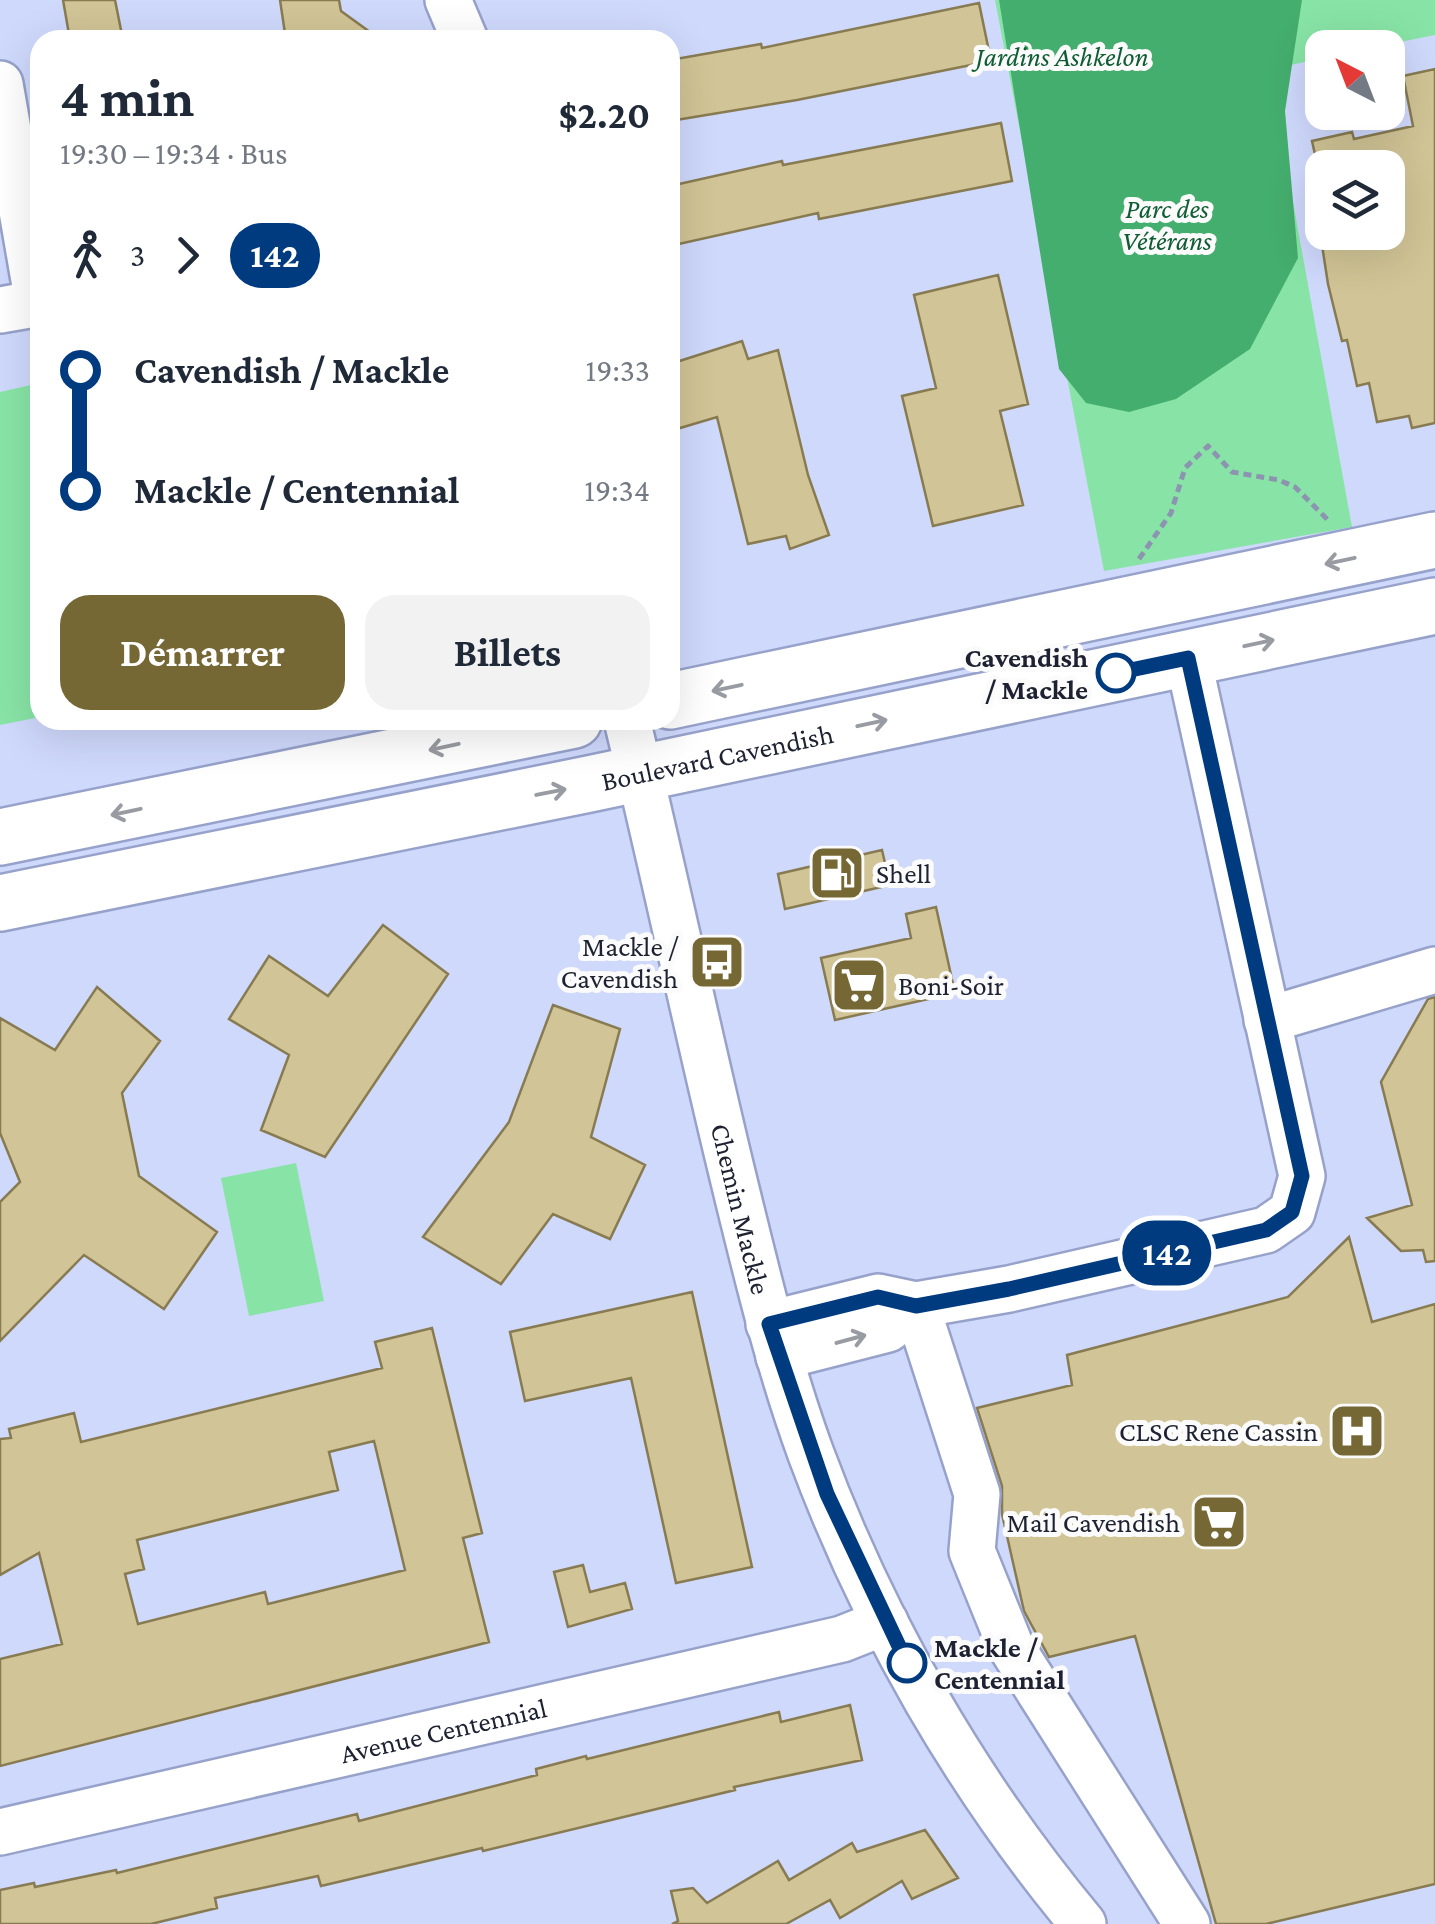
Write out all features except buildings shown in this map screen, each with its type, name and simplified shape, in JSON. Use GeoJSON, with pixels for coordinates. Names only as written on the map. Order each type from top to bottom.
{"type":"FeatureCollection","features":[{"type":"Feature","properties":{"kind":"main road"},"geometry":{"type":"LineString","coordinates":[[680,698],[1435,540]]}},
{"type":"Feature","properties":{"kind":"main road","name":"Boulevard Cavendish"},"geometry":{"type":"LineString","coordinates":[[0,903],[1435,606]]}},
{"type":"Feature","properties":{"kind":"main road"},"geometry":{"type":"LineString","coordinates":[[0,838],[525,730]]}},
{"type":"Feature","properties":{"kind":"street"},"geometry":{"type":"LineString","coordinates":[[448,0],[461,30]]}},
{"type":"Feature","properties":{"kind":"street"},"geometry":{"type":"LineString","coordinates":[[0,84],[26,305]]}},
{"type":"Feature","properties":{"kind":"street"},"geometry":{"type":"LineString","coordinates":[[774,1341],[878,1297],[916,1306],[1009,1289],[1266,1230],[1292,1212],[1302,1176],[1188,658]]}},
{"type":"Feature","properties":{"kind":"street","name":"Chemin Mackle"},"geometry":{"type":"LineString","coordinates":[[630,730],[774,1341],[827,1494],[885,1622],[960,1756],[1070,1920]]}},
{"type":"Feature","properties":{"kind":"street"},"geometry":{"type":"LineString","coordinates":[[1267,1020],[1435,970]]}},
{"type":"Feature","properties":{"kind":"street"},"geometry":{"type":"LineString","coordinates":[[916,1306],[977,1494],[972,1551],[1010,1644],[1186,1924]]}},
{"type":"Feature","properties":{"kind":"street","name":"Avenue Centennial"},"geometry":{"type":"LineString","coordinates":[[0,1832],[842,1639],[885,1622]]}},
{"type":"Feature","properties":{"kind":"path"},"geometry":{"type":"LineString","coordinates":[[1130,570],[1171,513],[1184,468],[1208,446],[1232,472],[1280,480],[1295,487],[1336,534]]}},
{"type":"Feature","properties":{"kind":"green space","name":"Parc des Vétérans"},"geometry":{"type":"Polygon","coordinates":[[[995,0],[1435,0],[1435,35],[1405,41],[1405,30],[1305,30],[1305,62],[1269,70],[1352,527],[1104,571],[995,0]]]}},
{"type":"Feature","properties":{"kind":"green space","name":"Jardins Ashkelon"},"geometry":{"type":"Polygon","coordinates":[[[999,0],[1302,0],[1285,111],[1298,258],[1250,349],[1176,399],[1129,412],[1086,403],[1059,369],[999,0]]]}},
{"type":"Feature","properties":{"kind":"green space"},"geometry":{"type":"Polygon","coordinates":[[[30,385],[30,719],[0,725],[0,392],[30,385]]]}},
{"type":"Feature","properties":{"kind":"green space"},"geometry":{"type":"Polygon","coordinates":[[[296,1163],[324,1301],[249,1316],[221,1178],[296,1163]]]}},
{"type":"Feature","properties":{"kind":"bus line","name":"142"},"geometry":{"type":"LineString","coordinates":[[907,1663],[827,1494],[769,1324],[878,1297],[916,1306],[1009,1289],[1266,1230],[1292,1212],[1302,1176],[1188,658],[1116,673]]}},
{"type":"Feature","properties":{"kind":"place","name":"Cavendish / Mackle"},"geometry":{"type":"Point","coordinates":[1116,673]}},
{"type":"Feature","properties":{"kind":"place","name":"Shell"},"geometry":{"type":"Point","coordinates":[837,873]}},
{"type":"Feature","properties":{"kind":"place","name":"Mackle / Cavendish"},"geometry":{"type":"Point","coordinates":[717,962]}},
{"type":"Feature","properties":{"kind":"place","name":"Boni-Soir"},"geometry":{"type":"Point","coordinates":[859,985]}},
{"type":"Feature","properties":{"kind":"place","name":"CLSC Rene Cassin"},"geometry":{"type":"Point","coordinates":[1357,1431]}},
{"type":"Feature","properties":{"kind":"place","name":"Mail Cavendish"},"geometry":{"type":"Point","coordinates":[1219,1522]}},
{"type":"Feature","properties":{"kind":"place","name":"Mackle / Centennial"},"geometry":{"type":"Point","coordinates":[907,1663]}}]}
